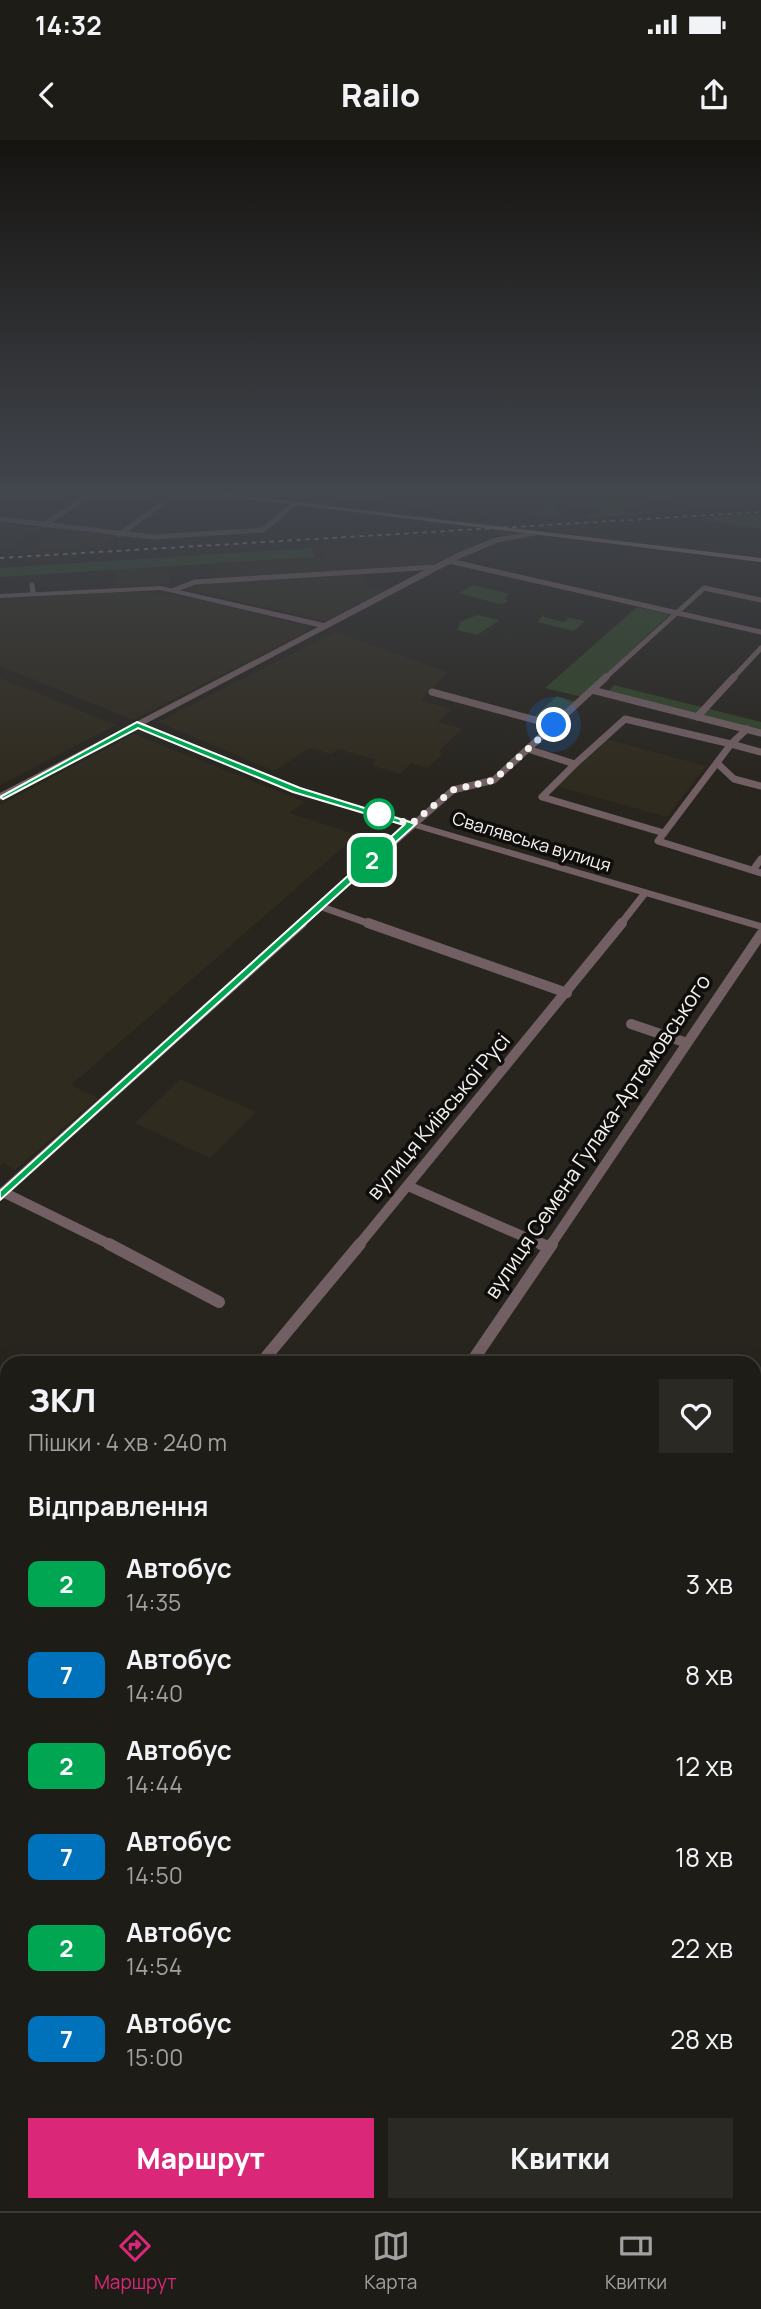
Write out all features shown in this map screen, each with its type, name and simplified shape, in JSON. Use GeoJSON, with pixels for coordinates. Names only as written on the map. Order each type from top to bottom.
{"type":"FeatureCollection","features":[{"type":"Feature","properties":{"kind":"street"},"geometry":{"type":"LineString","coordinates":[[0,596],[33,589],[134,587],[174,590],[325,626]]}},
{"type":"Feature","properties":{"kind":"street"},"geometry":{"type":"LineString","coordinates":[[174,590],[183,587]]}},
{"type":"Feature","properties":{"kind":"street"},"geometry":{"type":"LineString","coordinates":[[0,797],[400,587]]}},
{"type":"Feature","properties":{"kind":"street"},"geometry":{"type":"LineString","coordinates":[[561,587],[761,632]]}},
{"type":"Feature","properties":{"kind":"street"},"geometry":{"type":"LineString","coordinates":[[219,1302],[134,1256],[1,1193],[411,824],[453,790],[494,780],[704,588],[761,600]]}},
{"type":"Feature","properties":{"kind":"street"},"geometry":{"type":"LineString","coordinates":[[696,717],[761,648]]}},
{"type":"Feature","properties":{"kind":"street"},"geometry":{"type":"LineString","coordinates":[[592,690],[761,733]]}},
{"type":"Feature","properties":{"kind":"street"},"geometry":{"type":"LineString","coordinates":[[432,692],[554,725]]}},
{"type":"Feature","properties":{"kind":"street"},"geometry":{"type":"LineString","coordinates":[[664,833],[542,797],[625,719],[761,752]]}},
{"type":"Feature","properties":{"kind":"street","name":"Свалявська вулиця"},"geometry":{"type":"LineString","coordinates":[[137,724],[296,790],[761,927]]}},
{"type":"Feature","properties":{"kind":"street"},"geometry":{"type":"LineString","coordinates":[[747,729],[731,744],[658,841],[757,872],[761,859]]}},
{"type":"Feature","properties":{"kind":"street"},"geometry":{"type":"LineString","coordinates":[[527,749],[575,764]]}},
{"type":"Feature","properties":{"kind":"street"},"geometry":{"type":"LineString","coordinates":[[717,763],[734,779],[761,786]]}},
{"type":"Feature","properties":{"kind":"street","name":"вулиця Київської Русі"},"geometry":{"type":"LineString","coordinates":[[267,1356],[567,993],[645,893]]}},
{"type":"Feature","properties":{"kind":"street"},"geometry":{"type":"LineString","coordinates":[[322,906],[567,993]]}},
{"type":"Feature","properties":{"kind":"street","name":"вулиця Семена Гулака-Артемовського"},"geometry":{"type":"LineString","coordinates":[[476,1356],[761,934]]}},
{"type":"Feature","properties":{"kind":"street"},"geometry":{"type":"LineString","coordinates":[[631,1024],[687,1043]]}},
{"type":"Feature","properties":{"kind":"street"},"geometry":{"type":"LineString","coordinates":[[408,1186],[548,1247]]}},
{"type":"Feature","properties":{"kind":"shaded area"},"geometry":{"type":"Polygon","coordinates":[[[188,587],[371,587],[385,590],[326,621],[188,589],[188,587]]]}},
{"type":"Feature","properties":{"kind":"shaded area"},"geometry":{"type":"Polygon","coordinates":[[[128,591],[188,597],[304,626],[306,632],[133,720],[0,666],[0,600],[128,591]]]}},
{"type":"Feature","properties":{"kind":"shaded area"},"geometry":{"type":"Polygon","coordinates":[[[334,632],[448,672],[421,700],[451,709],[438,722],[462,729],[439,751],[444,753],[427,768],[411,763],[400,774],[371,765],[376,760],[338,749],[332,754],[310,748],[274,771],[158,722],[334,632]]]}},
{"type":"Feature","properties":{"kind":"shaded area"},"geometry":{"type":"Polygon","coordinates":[[[0,678],[116,725],[0,785],[0,678]]]}},
{"type":"Feature","properties":{"kind":"shaded area"},"geometry":{"type":"Polygon","coordinates":[[[134,734],[305,802],[289,813],[357,835],[71,1085],[98,1098],[15,1170],[4,1163],[0,1166],[0,805],[134,734]]]}},
{"type":"Feature","properties":{"kind":"shaded area"},"geometry":{"type":"Polygon","coordinates":[[[606,739],[706,766],[667,817],[557,786],[606,739]]]}},
{"type":"Feature","properties":{"kind":"shaded area"},"geometry":{"type":"Polygon","coordinates":[[[180,1079],[256,1112],[210,1158],[135,1123],[180,1079]]]}},
{"type":"Feature","properties":{"kind":"green space"},"geometry":{"type":"Polygon","coordinates":[[[470,587],[480,587],[510,594],[505,597],[507,602],[499,604],[459,593],[470,587]]]}},
{"type":"Feature","properties":{"kind":"green space"},"geometry":{"type":"Polygon","coordinates":[[[637,607],[670,614],[582,697],[545,688],[637,607]]]}},
{"type":"Feature","properties":{"kind":"green space"},"geometry":{"type":"Polygon","coordinates":[[[545,613],[544,617],[564,622],[569,618],[553,614],[585,621],[574,631],[537,622],[545,613]]]}},
{"type":"Feature","properties":{"kind":"green space"},"geometry":{"type":"Polygon","coordinates":[[[477,615],[500,620],[477,635],[457,630],[460,622],[477,615]]]}},
{"type":"Feature","properties":{"kind":"green space"},"geometry":{"type":"Polygon","coordinates":[[[614,685],[761,722],[761,732],[607,693],[614,685]]]}},
{"type":"Feature","properties":{"kind":"green space"},"geometry":{"type":"Polygon","coordinates":[[[557,696],[577,702],[553,723],[533,718],[557,696]]]}},
{"type":"Feature","properties":{"kind":"bus line","name":"2"},"geometry":{"type":"LineString","coordinates":[[0,797],[137,724],[296,790],[411,824],[0,1195]]}},
{"type":"Feature","properties":{"kind":"route"},"geometry":{"type":"LineString","coordinates":[[379,814],[411,824],[453,790],[494,780],[554,725]]}}]}
